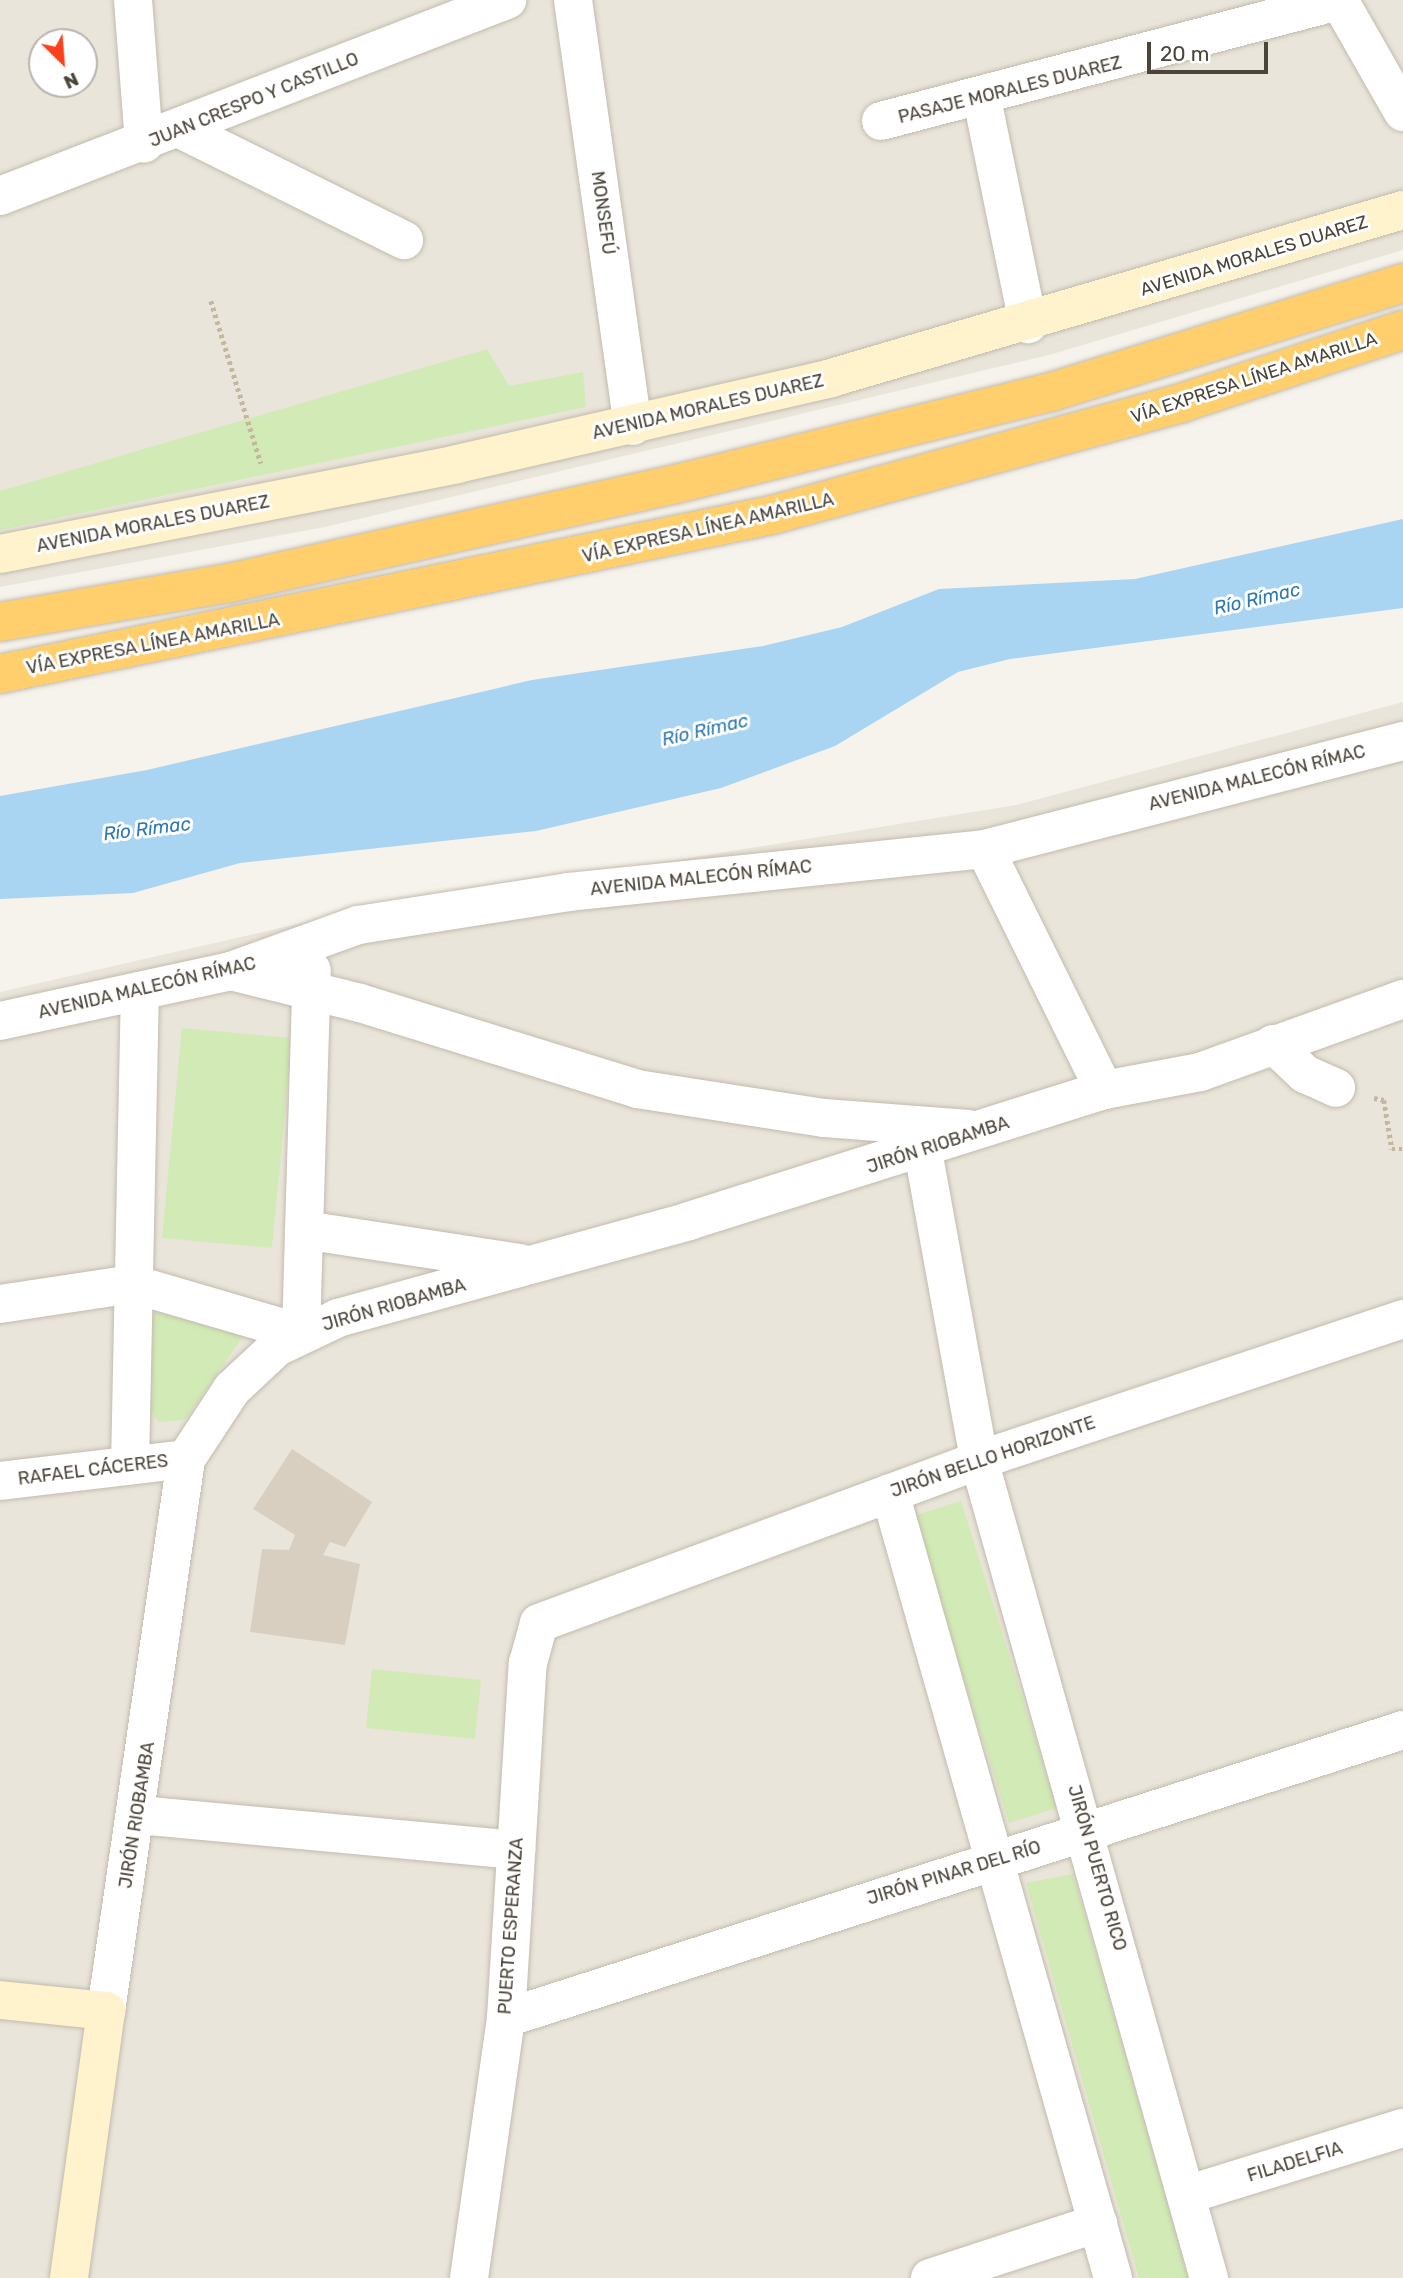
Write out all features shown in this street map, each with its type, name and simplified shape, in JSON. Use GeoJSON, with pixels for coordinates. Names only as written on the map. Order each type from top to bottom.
{"type":"FeatureCollection","features":[{"type":"Feature","properties":{"kind":"highway"},"geometry":{"type":"LineString","coordinates":[[0,622],[229,583],[676,484],[1051,392],[1403,283]]}},
{"type":"Feature","properties":{"kind":"highway","name":"VÍA EXPRESA LÍNEA AMARILLA"},"geometry":{"type":"LineString","coordinates":[[0,674],[772,515],[1184,402],[1403,330]]}},
{"type":"Feature","properties":{"kind":"street"},"geometry":{"type":"LineString","coordinates":[[133,0],[144,144]]}},
{"type":"Feature","properties":{"kind":"street","name":"JUAN CRESPO Y CASTILLO"},"geometry":{"type":"LineString","coordinates":[[0,196],[182,130],[507,0]]}},
{"type":"Feature","properties":{"kind":"street","name":"MONSEFÚ"},"geometry":{"type":"LineString","coordinates":[[573,0],[633,426]]}},
{"type":"Feature","properties":{"kind":"street"},"geometry":{"type":"LineString","coordinates":[[1340,0],[1403,112]]}},
{"type":"Feature","properties":{"kind":"street","name":"PASAJE MORALES DUAREZ"},"geometry":{"type":"LineString","coordinates":[[881,121],[982,99],[1340,0]]}},
{"type":"Feature","properties":{"kind":"street"},"geometry":{"type":"LineString","coordinates":[[982,99],[1028,324]]}},
{"type":"Feature","properties":{"kind":"street"},"geometry":{"type":"LineString","coordinates":[[182,130],[404,240]]}},
{"type":"Feature","properties":{"kind":"street","name":"AVENIDA MORALES DUAREZ"},"geometry":{"type":"LineString","coordinates":[[0,554],[271,502],[633,426],[1028,324],[1403,210]]}},
{"type":"Feature","properties":{"kind":"street","name":"AVENIDA MALECÓN RÍMAC"},"geometry":{"type":"LineString","coordinates":[[0,1021],[140,993],[231,971],[313,946],[358,925],[569,892],[985,849],[1403,741]]}},
{"type":"Feature","properties":{"kind":"street"},"geometry":{"type":"LineString","coordinates":[[985,849],[1104,1090]]}},
{"type":"Feature","properties":{"kind":"street"},"geometry":{"type":"LineString","coordinates":[[0,1304],[133,1284],[301,1333],[313,946]]}},
{"type":"Feature","properties":{"kind":"street"},"geometry":{"type":"LineString","coordinates":[[231,971],[637,1089],[824,1118],[991,1130]]}},
{"type":"Feature","properties":{"kind":"street"},"geometry":{"type":"LineString","coordinates":[[130,1465],[140,993]]}},
{"type":"Feature","properties":{"kind":"street","name":"JIRÓN RIOBAMBA"},"geometry":{"type":"LineString","coordinates":[[69,2278],[106,2011],[139,1815],[186,1459],[232,1390],[276,1347],[301,1333],[923,1151],[1104,1090],[1200,1072],[1403,999]]}},
{"type":"Feature","properties":{"kind":"street"},"geometry":{"type":"LineString","coordinates":[[1273,1044],[1305,1074],[1336,1088]]}},
{"type":"Feature","properties":{"kind":"street","name":"JIRÓN PUERTO RICO"},"geometry":{"type":"LineString","coordinates":[[923,1151],[979,1460],[1087,1832],[1209,2278]]}},
{"type":"Feature","properties":{"kind":"street"},"geometry":{"type":"LineString","coordinates":[[304,1230],[533,1265]]}},
{"type":"Feature","properties":{"kind":"street","name":"JIRÓN BELLO HORIZONTE"},"geometry":{"type":"LineString","coordinates":[[584,1602],[979,1460],[1403,1319]]}},
{"type":"Feature","properties":{"kind":"street","name":"RAFAEL CÁCERES"},"geometry":{"type":"LineString","coordinates":[[0,1481],[186,1459]]}},
{"type":"Feature","properties":{"kind":"street"},"geometry":{"type":"LineString","coordinates":[[890,1493],[1113,2278]]}},
{"type":"Feature","properties":{"kind":"street","name":"PUERTO ESPERANZA"},"geometry":{"type":"LineString","coordinates":[[469,2278],[506,2018],[528,1663],[540,1623],[584,1602]]}},
{"type":"Feature","properties":{"kind":"street","name":"JIRÓN PINAR DEL RÍO"},"geometry":{"type":"LineString","coordinates":[[506,2018],[994,1858],[1087,1832],[1403,1730]]}},
{"type":"Feature","properties":{"kind":"street"},"geometry":{"type":"LineString","coordinates":[[139,1815],[516,1850]]}},
{"type":"Feature","properties":{"kind":"street"},"geometry":{"type":"LineString","coordinates":[[0,2000],[106,2011]]}},
{"type":"Feature","properties":{"kind":"street","name":"FILADELFIA"},"geometry":{"type":"LineString","coordinates":[[1186,2195],[1403,2128]]}},
{"type":"Feature","properties":{"kind":"street"},"geometry":{"type":"LineString","coordinates":[[930,2278],[1098,2223]]}},
{"type":"Feature","properties":{"kind":"path"},"geometry":{"type":"LineString","coordinates":[[211,301],[271,502]]}},
{"type":"Feature","properties":{"kind":"path"},"geometry":{"type":"LineString","coordinates":[[1336,1088],[1384,1100],[1392,1149],[1403,1149]]}},
{"type":"Feature","properties":{"kind":"shaded area"},"geometry":{"type":"Polygon","coordinates":[[[0,0],[1403,0],[1403,250],[1049,355],[325,527],[0,587],[0,0]]]}},
{"type":"Feature","properties":{"kind":"shaded area"},"geometry":{"type":"Polygon","coordinates":[[[1403,702],[1403,2278],[0,2278],[0,992],[337,915],[1016,805],[1403,702]]]}},
{"type":"Feature","properties":{"kind":"green space"},"geometry":{"type":"Polygon","coordinates":[[[487,349],[509,386],[583,372],[586,407],[0,530],[0,491],[487,349]]]}},
{"type":"Feature","properties":{"kind":"green space"},"geometry":{"type":"Polygon","coordinates":[[[182,1028],[292,1038],[272,1248],[162,1238],[182,1028]]]}},
{"type":"Feature","properties":{"kind":"green space"},"geometry":{"type":"Polygon","coordinates":[[[177,1309],[244,1335],[185,1420],[159,1422],[137,1395],[149,1314],[177,1309]]]}},
{"type":"Feature","properties":{"kind":"green space"},"geometry":{"type":"Polygon","coordinates":[[[961,1501],[1057,1808],[1009,1823],[913,1516],[961,1501]]]}},
{"type":"Feature","properties":{"kind":"green space"},"geometry":{"type":"Polygon","coordinates":[[[372,1669],[481,1680],[475,1739],[366,1728],[372,1669]]]}},
{"type":"Feature","properties":{"kind":"green space"},"geometry":{"type":"Polygon","coordinates":[[[1073,1874],[1190,2278],[1139,2278],[1026,1883],[1073,1874]]]}},
{"type":"Feature","properties":{"kind":"water","name":"Río Rímac"},"geometry":{"type":"Polygon","coordinates":[[[1403,519],[1403,608],[1010,659],[958,672],[835,746],[721,788],[536,831],[240,863],[133,893],[0,899],[0,796],[147,770],[532,680],[763,646],[842,627],[939,589],[1135,579],[1403,519]]]}},
{"type":"Feature","properties":{"kind":"building"},"geometry":{"type":"Polygon","coordinates":[[[292,1449],[372,1502],[345,1547],[330,1542],[323,1555],[360,1564],[345,1645],[250,1632],[262,1549],[289,1550],[295,1535],[253,1509],[292,1449]]]}}]}
